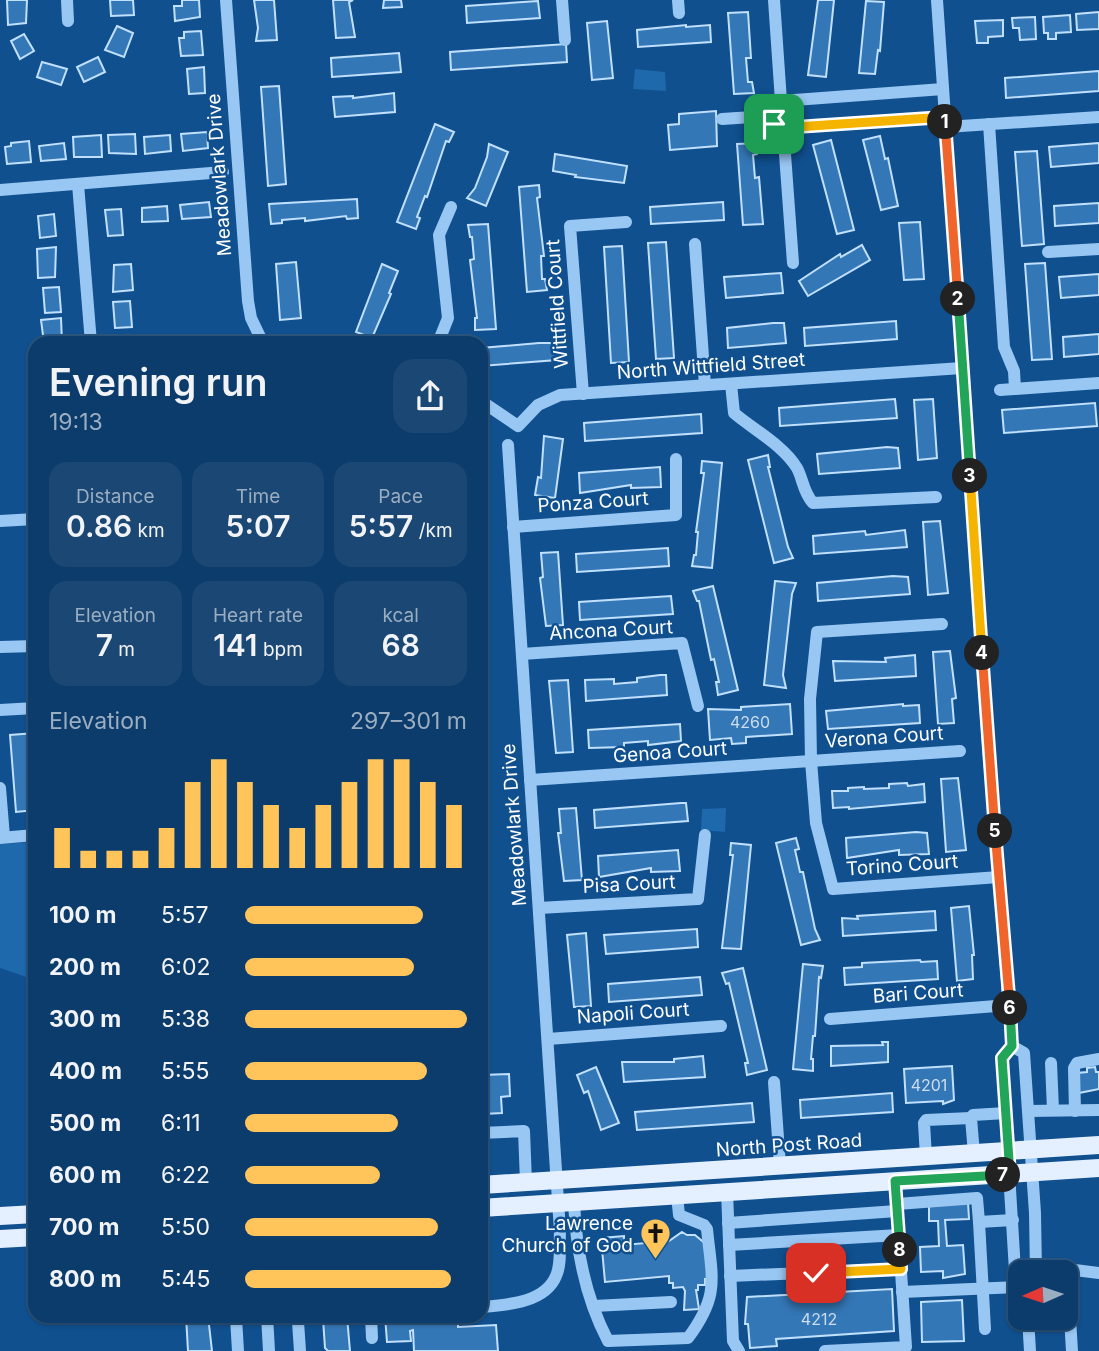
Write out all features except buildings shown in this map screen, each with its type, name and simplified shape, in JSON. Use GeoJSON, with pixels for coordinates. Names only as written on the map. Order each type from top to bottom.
{"type":"FeatureCollection","features":[{"type":"Feature","properties":{"kind":"main road","name":"North Post Road"},"geometry":{"type":"LineString","coordinates":[[488,1185],[1099,1145]]}},
{"type":"Feature","properties":{"kind":"main road"},"geometry":{"type":"LineString","coordinates":[[488,1208],[1099,1168]]}},
{"type":"Feature","properties":{"kind":"main road"},"geometry":{"type":"LineString","coordinates":[[0,1216],[28,1214]]}},
{"type":"Feature","properties":{"kind":"main road"},"geometry":{"type":"LineString","coordinates":[[0,1239],[28,1237]]}},
{"type":"Feature","properties":{"kind":"street"},"geometry":{"type":"LineString","coordinates":[[67,0],[68,21]]}},
{"type":"Feature","properties":{"kind":"street","name":"Meadowlark Drive"},"geometry":{"type":"LineString","coordinates":[[226,0],[248,301],[251,318],[260,336]]}},
{"type":"Feature","properties":{"kind":"street"},"geometry":{"type":"LineString","coordinates":[[562,0],[565,40]]}},
{"type":"Feature","properties":{"kind":"street"},"geometry":{"type":"LineString","coordinates":[[774,0],[781,101]]}},
{"type":"Feature","properties":{"kind":"street"},"geometry":{"type":"LineString","coordinates":[[937,0],[1012,1046],[1002,1058],[1015,1260]]}},
{"type":"Feature","properties":{"kind":"street"},"geometry":{"type":"LineString","coordinates":[[943,89],[781,101],[770,108],[769,116],[775,126],[783,127],[945,122],[989,124],[1099,117]]}},
{"type":"Feature","properties":{"kind":"street"},"geometry":{"type":"LineString","coordinates":[[722,119],[769,116]]}},
{"type":"Feature","properties":{"kind":"street"},"geometry":{"type":"LineString","coordinates":[[989,124],[1004,347],[1014,371],[1015,389]]}},
{"type":"Feature","properties":{"kind":"street"},"geometry":{"type":"LineString","coordinates":[[783,127],[793,263]]}},
{"type":"Feature","properties":{"kind":"street"},"geometry":{"type":"LineString","coordinates":[[0,190],[223,172]]}},
{"type":"Feature","properties":{"kind":"street"},"geometry":{"type":"LineString","coordinates":[[78,184],[90,336]]}},
{"type":"Feature","properties":{"kind":"street"},"geometry":{"type":"LineString","coordinates":[[441,336],[448,318],[439,235],[451,207]]}},
{"type":"Feature","properties":{"kind":"street","name":"Wittfield Court"},"geometry":{"type":"LineString","coordinates":[[583,394],[570,226],[626,222]]}},
{"type":"Feature","properties":{"kind":"street"},"geometry":{"type":"LineString","coordinates":[[695,244],[705,385]]}},
{"type":"Feature","properties":{"kind":"street"},"geometry":{"type":"LineString","coordinates":[[1048,253],[1099,249]]}},
{"type":"Feature","properties":{"kind":"street","name":"North Wittfield Street"},"geometry":{"type":"LineString","coordinates":[[488,406],[518,426],[529,411],[545,400],[561,395],[962,368]]}},
{"type":"Feature","properties":{"kind":"street"},"geometry":{"type":"LineString","coordinates":[[1000,390],[1099,383]]}},
{"type":"Feature","properties":{"kind":"street"},"geometry":{"type":"LineString","coordinates":[[731,384],[734,413],[790,458],[813,503],[936,497]]}},
{"type":"Feature","properties":{"kind":"street","name":"Meadowlark Drive"},"geometry":{"type":"LineString","coordinates":[[508,445],[558,1180],[567,1203]]}},
{"type":"Feature","properties":{"kind":"street","name":"Ponza Court"},"geometry":{"type":"LineString","coordinates":[[513,527],[676,515],[676,458]]}},
{"type":"Feature","properties":{"kind":"street"},"geometry":{"type":"LineString","coordinates":[[0,522],[28,520]]}},
{"type":"Feature","properties":{"kind":"street","name":"Torino Court"},"geometry":{"type":"LineString","coordinates":[[942,624],[817,632],[810,699],[816,823],[833,889],[999,877]]}},
{"type":"Feature","properties":{"kind":"street","name":"Ancona Court"},"geometry":{"type":"LineString","coordinates":[[522,654],[682,643],[698,706]]}},
{"type":"Feature","properties":{"kind":"street"},"geometry":{"type":"LineString","coordinates":[[0,647],[28,646]]}},
{"type":"Feature","properties":{"kind":"street"},"geometry":{"type":"LineString","coordinates":[[0,710],[28,708]]}},
{"type":"Feature","properties":{"kind":"street","name":"Verona Court"},"geometry":{"type":"LineString","coordinates":[[811,761],[960,751]]}},
{"type":"Feature","properties":{"kind":"street","name":"Genoa Court"},"geometry":{"type":"LineString","coordinates":[[530,780],[811,761]]}},
{"type":"Feature","properties":{"kind":"street"},"geometry":{"type":"LineString","coordinates":[[0,788],[2,837],[28,835]]}},
{"type":"Feature","properties":{"kind":"street","name":"Pisa Court"},"geometry":{"type":"LineString","coordinates":[[539,908],[698,899],[705,835]]}},
{"type":"Feature","properties":{"kind":"street","name":"Bari Court"},"geometry":{"type":"LineString","coordinates":[[830,1019],[1009,1006]]}},
{"type":"Feature","properties":{"kind":"street","name":"Napoli Court"},"geometry":{"type":"LineString","coordinates":[[548,1039],[721,1026]]}},
{"type":"Feature","properties":{"kind":"street"},"geometry":{"type":"LineString","coordinates":[[1012,1046],[1024,1053],[1036,1260]]}},
{"type":"Feature","properties":{"kind":"street"},"geometry":{"type":"LineString","coordinates":[[1075,1111],[1074,1068],[1077,1063],[1099,1059]]}},
{"type":"Feature","properties":{"kind":"street"},"geometry":{"type":"LineString","coordinates":[[1051,1063],[1053,1110]]}},
{"type":"Feature","properties":{"kind":"street"},"geometry":{"type":"LineString","coordinates":[[774,1082],[780,1167]]}},
{"type":"Feature","properties":{"kind":"street"},"geometry":{"type":"LineString","coordinates":[[1028,1111],[1099,1110]]}},
{"type":"Feature","properties":{"kind":"street"},"geometry":{"type":"LineString","coordinates":[[926,1157],[926,1120],[1006,1113]]}},
{"type":"Feature","properties":{"kind":"street"},"geometry":{"type":"LineString","coordinates":[[971,1118],[974,1154]]}},
{"type":"Feature","properties":{"kind":"street"},"geometry":{"type":"LineString","coordinates":[[488,1133],[524,1131],[526,1182]]}},
{"type":"Feature","properties":{"kind":"street"},"geometry":{"type":"LineString","coordinates":[[825,1351],[906,1347],[895,1181]]}},
{"type":"Feature","properties":{"kind":"street"},"geometry":{"type":"LineString","coordinates":[[727,1192],[733,1341],[738,1351]]}},
{"type":"Feature","properties":{"kind":"street"},"geometry":{"type":"LineString","coordinates":[[567,1203],[594,1306],[608,1341],[688,1338],[703,1318],[713,1287],[707,1229],[704,1224],[679,1215],[677,1195]]}},
{"type":"Feature","properties":{"kind":"street"},"geometry":{"type":"LineString","coordinates":[[728,1223],[977,1198],[985,1329]]}},
{"type":"Feature","properties":{"kind":"street"},"geometry":{"type":"LineString","coordinates":[[488,1306],[507,1305],[538,1296],[550,1286],[557,1275],[567,1203]]}},
{"type":"Feature","properties":{"kind":"street"},"geometry":{"type":"LineString","coordinates":[[979,1222],[1013,1220]]}},
{"type":"Feature","properties":{"kind":"street"},"geometry":{"type":"LineString","coordinates":[[729,1245],[899,1235]]}},
{"type":"Feature","properties":{"kind":"street"},"geometry":{"type":"LineString","coordinates":[[730,1276],[901,1269]]}},
{"type":"Feature","properties":{"kind":"street"},"geometry":{"type":"LineString","coordinates":[[1078,1270],[1099,1273]]}},
{"type":"Feature","properties":{"kind":"street"},"geometry":{"type":"LineString","coordinates":[[902,1292],[1008,1287]]}},
{"type":"Feature","properties":{"kind":"street"},"geometry":{"type":"LineString","coordinates":[[594,1306],[671,1302]]}},
{"type":"Feature","properties":{"kind":"street"},"geometry":{"type":"LineString","coordinates":[[236,1323],[237,1351]]}},
{"type":"Feature","properties":{"kind":"street"},"geometry":{"type":"LineString","coordinates":[[267,1323],[269,1351]]}},
{"type":"Feature","properties":{"kind":"street"},"geometry":{"type":"LineString","coordinates":[[299,1323],[300,1351]]}},
{"type":"Feature","properties":{"kind":"street"},"geometry":{"type":"LineString","coordinates":[[371,1323],[372,1338]]}},
{"type":"Feature","properties":{"kind":"street"},"geometry":{"type":"LineString","coordinates":[[1029,1330],[1030,1351]]}},
{"type":"Feature","properties":{"kind":"street"},"geometry":{"type":"LineString","coordinates":[[1071,1330],[1072,1351]]}},
{"type":"Feature","properties":{"kind":"shaded area"},"geometry":{"type":"Polygon","coordinates":[[[635,69],[665,72],[666,91],[633,89],[635,69]]]}},
{"type":"Feature","properties":{"kind":"shaded area"},"geometry":{"type":"Polygon","coordinates":[[[726,808],[725,832],[701,830],[702,809],[726,808]]]}},
{"type":"Feature","properties":{"kind":"shaded area"},"geometry":{"type":"Polygon","coordinates":[[[28,842],[28,978],[0,968],[0,844],[28,842]]]}},
{"type":"Feature","properties":{"kind":"place","name":"Lawrence Church of God"},"geometry":{"type":"Point","coordinates":[656,1261]}},
{"type":"Feature","properties":{"kind":"route"},"geometry":{"type":"LineString","coordinates":[[774,124],[781,128],[945,117],[988,744],[1012,1046],[1002,1058],[1010,1175],[895,1181],[901,1269],[816,1273]]}}]}
